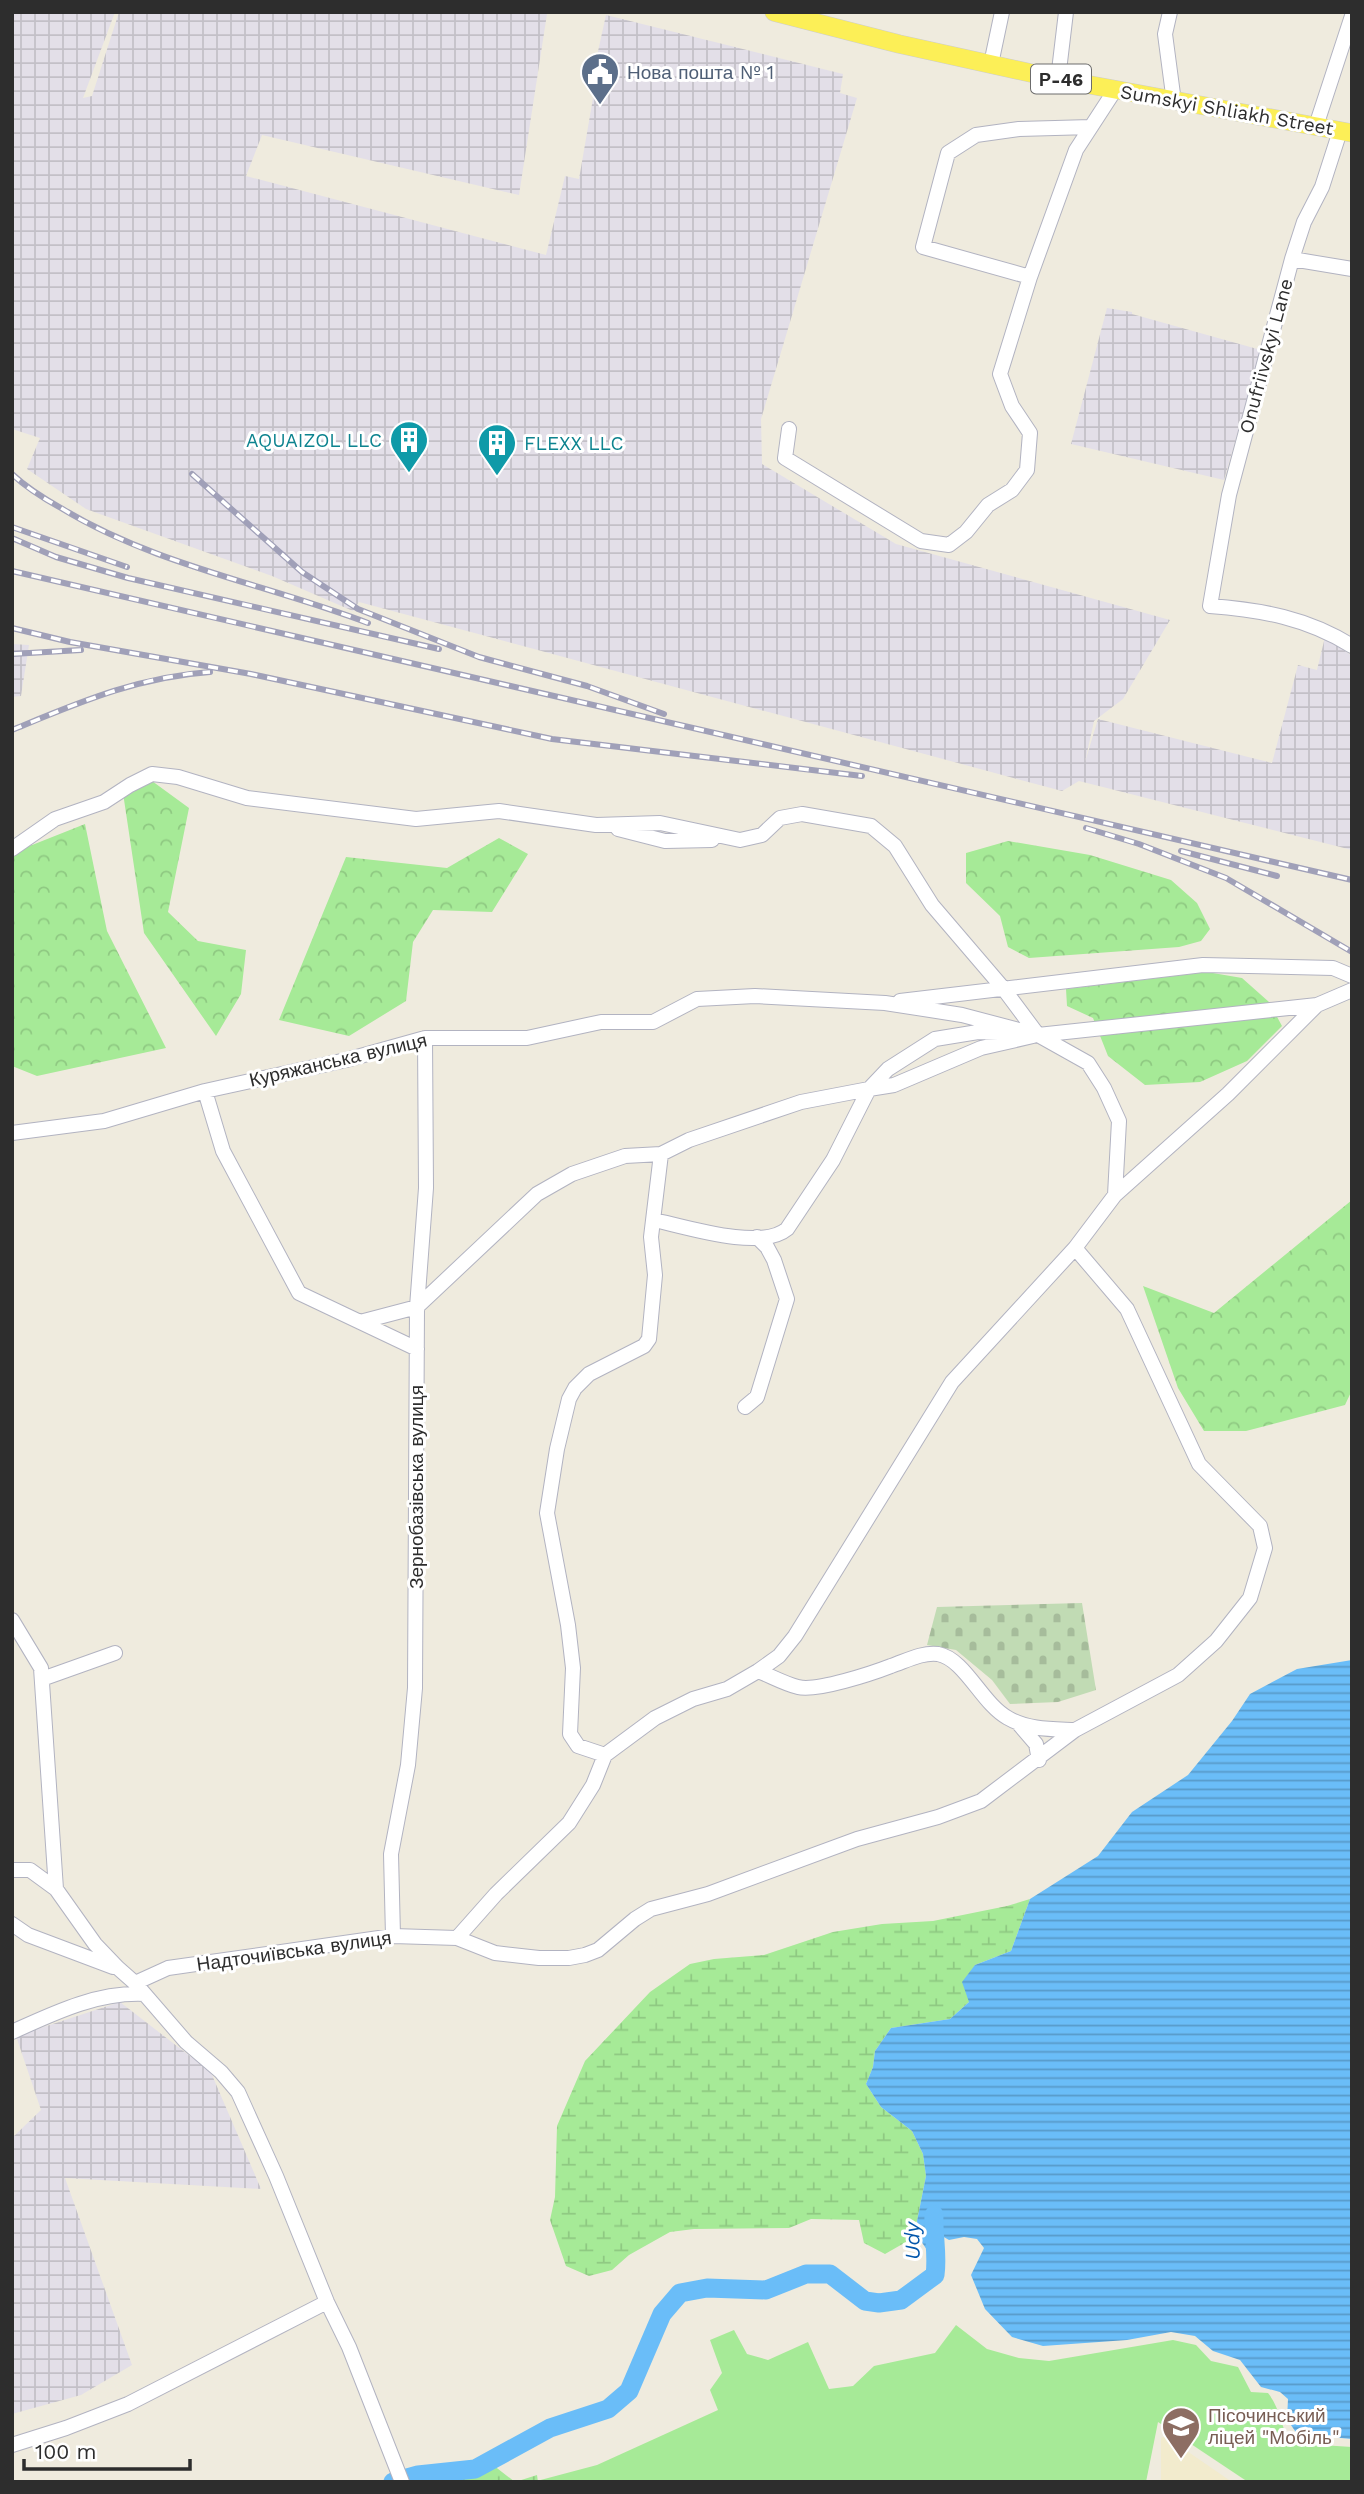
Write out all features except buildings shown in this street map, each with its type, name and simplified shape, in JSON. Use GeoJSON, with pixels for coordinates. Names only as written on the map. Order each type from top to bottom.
{"type":"FeatureCollection","features":[{"type":"Feature","properties":{"kind":"main road","name":"Sumskyi Shliakh Street"},"geometry":{"type":"LineString","coordinates":[[774,12],[899,44],[1058,79],[1346,132]]}},
{"type":"Feature","properties":{"kind":"street"},"geometry":{"type":"LineString","coordinates":[[991,64],[1002,12]]}},
{"type":"Feature","properties":{"kind":"street"},"geometry":{"type":"LineString","coordinates":[[1058,79],[1066,12]]}},
{"type":"Feature","properties":{"kind":"street"},"geometry":{"type":"LineString","coordinates":[[1170,12],[1165,34],[1174,102]]}},
{"type":"Feature","properties":{"kind":"street"},"geometry":{"type":"LineString","coordinates":[[1316,126],[1352,16]]}},
{"type":"Feature","properties":{"kind":"street"},"geometry":{"type":"LineString","coordinates":[[789,429],[785,458],[921,541],[949,545],[966,532],[988,505],[1012,490],[1027,470],[1030,433],[1012,406],[1000,374],[1030,277],[1076,150],[1115,90]]}},
{"type":"Feature","properties":{"kind":"street"},"geometry":{"type":"LineString","coordinates":[[1030,277],[923,247],[948,153],[976,135],[1019,129],[1091,127]]}},
{"type":"Feature","properties":{"kind":"street","name":"Onufriivskyi Lane"},"geometry":{"type":"LineString","coordinates":[[1346,132],[1304,222],[1292,259],[1229,495],[1210,606],[1288,616],[1317,627],[1352,646]]}},
{"type":"Feature","properties":{"kind":"street"},"geometry":{"type":"LineString","coordinates":[[1292,259],[1352,269]]}},
{"type":"Feature","properties":{"kind":"street"},"geometry":{"type":"LineString","coordinates":[[12,849],[55,819],[104,802],[152,774],[178,777],[247,798],[416,819],[499,811],[597,825],[660,823],[740,840],[762,835],[780,818],[802,814],[871,826],[895,846],[932,905],[1003,988],[1038,1035]]}},
{"type":"Feature","properties":{"kind":"street"},"geometry":{"type":"LineString","coordinates":[[885,1003],[1203,965],[1333,968],[1352,975]]}},
{"type":"Feature","properties":{"kind":"street"},"geometry":{"type":"LineString","coordinates":[[360,1322],[417,1307],[537,1194],[572,1174],[625,1156],[661,1154],[689,1140],[802,1102],[894,1085],[981,1048],[1038,1035],[1317,1005],[1352,990]]}},
{"type":"Feature","properties":{"kind":"street","name":"Куряжанська вулиця"},"geometry":{"type":"LineString","coordinates":[[12,1133],[104,1121],[205,1091],[346,1060],[425,1038],[527,1038],[601,1022],[653,1022],[696,999],[755,996],[885,1003]]}},
{"type":"Feature","properties":{"kind":"street"},"geometry":{"type":"LineString","coordinates":[[885,1003],[962,1015],[1038,1035],[1088,1063],[1104,1088],[1119,1121],[1115,1195]]}},
{"type":"Feature","properties":{"kind":"street"},"geometry":{"type":"LineString","coordinates":[[457,1938],[496,1894],[569,1824],[593,1785],[605,1755],[656,1718],[694,1699],[727,1689],[779,1656],[795,1636],[952,1382],[1075,1248],[1115,1195],[1228,1094],[1317,1005]]}},
{"type":"Feature","properties":{"kind":"street"},"geometry":{"type":"LineString","coordinates":[[654,1220],[731,1236],[780,1235],[788,1229],[833,1160],[869,1089],[888,1069],[934,1039],[978,1032],[1038,1035]]}},
{"type":"Feature","properties":{"kind":"street","name":"Зернобазівська вулиця"},"geometry":{"type":"LineString","coordinates":[[393,1936],[391,1854],[408,1765],[415,1688],[417,1307],[426,1188],[425,1038]]}},
{"type":"Feature","properties":{"kind":"street"},"geometry":{"type":"LineString","coordinates":[[205,1091],[223,1151],[299,1293],[417,1349]]}},
{"type":"Feature","properties":{"kind":"street"},"geometry":{"type":"LineString","coordinates":[[605,1755],[578,1746],[570,1734],[573,1668],[571,1647],[547,1513],[557,1449],[569,1399],[575,1388],[589,1374],[644,1346],[649,1339],[655,1275],[651,1237],[661,1154]]}},
{"type":"Feature","properties":{"kind":"street"},"geometry":{"type":"LineString","coordinates":[[745,1407],[757,1397],[787,1299],[774,1260],[757,1237]]}},
{"type":"Feature","properties":{"kind":"street","name":"Надточиївська вулиця"},"geometry":{"type":"LineString","coordinates":[[139,1988],[168,1968],[393,1936],[457,1938],[495,1953],[539,1958],[585,1955],[598,1950],[651,1909],[708,1894],[857,1839],[938,1817],[981,1801],[1039,1760],[1075,1730],[1178,1675],[1216,1641],[1250,1598],[1265,1548],[1260,1526],[1199,1464],[1128,1309],[1075,1248]]}},
{"type":"Feature","properties":{"kind":"street"},"geometry":{"type":"LineString","coordinates":[[12,1620],[41,1668],[56,1889]]}},
{"type":"Feature","properties":{"kind":"street"},"geometry":{"type":"LineString","coordinates":[[42,1679],[115,1653]]}},
{"type":"Feature","properties":{"kind":"street"},"geometry":{"type":"LineString","coordinates":[[758,1671],[800,1688],[845,1681],[926,1655],[941,1655],[955,1662],[993,1708],[1018,1723],[1036,1728],[1075,1730]]}},
{"type":"Feature","properties":{"kind":"street"},"geometry":{"type":"LineString","coordinates":[[1018,1723],[1036,1744],[1039,1760]]}},
{"type":"Feature","properties":{"kind":"street"},"geometry":{"type":"LineString","coordinates":[[12,1870],[30,1870],[56,1889],[89,1936],[186,2042],[238,2092],[276,2176],[327,2302],[349,2347],[402,2482]]}},
{"type":"Feature","properties":{"kind":"street"},"geometry":{"type":"LineString","coordinates":[[12,1924],[28,1935],[118,1968]]}},
{"type":"Feature","properties":{"kind":"street"},"geometry":{"type":"LineString","coordinates":[[12,2032],[105,1996],[139,1988]]}},
{"type":"Feature","properties":{"kind":"street"},"geometry":{"type":"LineString","coordinates":[[12,2445],[128,2404],[327,2302]]}},
{"type":"Feature","properties":{"kind":"shaded area"},"geometry":{"type":"Polygon","coordinates":[[[12,12],[115,12],[83,98],[92,96],[119,12],[543,12],[547,14],[519,195],[262,135],[246,176],[546,255],[565,176],[579,179],[596,81],[593,74],[606,15],[843,74],[840,93],[857,98],[761,419],[762,464],[896,544],[1170,620],[1123,699],[1094,721],[1085,762],[1098,719],[1272,763],[1298,665],[1317,670],[1325,637],[1352,656],[1352,850],[1079,781],[1062,791],[359,602],[353,611],[272,576],[86,509],[27,469],[40,438],[12,429],[12,12]]]}},
{"type":"Feature","properties":{"kind":"shaded area"},"geometry":{"type":"Polygon","coordinates":[[[1107,308],[1132,312],[1261,350],[1224,480],[1071,444],[1107,308]]]}},
{"type":"Feature","properties":{"kind":"shaded area"},"geometry":{"type":"Polygon","coordinates":[[[12,644],[29,645],[21,696],[12,697],[12,644]]]}},
{"type":"Feature","properties":{"kind":"shaded area"},"geometry":{"type":"Polygon","coordinates":[[[120,2002],[209,2068],[261,2189],[65,2178],[132,2365],[81,2395],[12,2414],[12,2138],[41,2110],[16,2036],[120,2002]]]}},
{"type":"Feature","properties":{"kind":"shaded area","name":"Пісочинський ліцей \"Мобіль\""},"geometry":{"type":"Polygon","coordinates":[[[1165,2436],[1232,2482],[1161,2482],[1161,2438],[1165,2436]]]}},
{"type":"Feature","properties":{"kind":"green space"},"geometry":{"type":"Polygon","coordinates":[[[152,781],[189,808],[168,912],[198,941],[246,950],[241,994],[216,1036],[144,933],[123,793],[152,781]]]}},
{"type":"Feature","properties":{"kind":"green space"},"geometry":{"type":"Polygon","coordinates":[[[85,824],[107,931],[166,1048],[37,1076],[12,1066],[12,853],[85,824]]]}},
{"type":"Feature","properties":{"kind":"green space"},"geometry":{"type":"Polygon","coordinates":[[[499,838],[528,854],[492,912],[433,910],[413,942],[406,1001],[349,1036],[279,1020],[346,857],[447,868],[499,838]]]}},
{"type":"Feature","properties":{"kind":"green space"},"geometry":{"type":"Polygon","coordinates":[[[1008,841],[1090,855],[1171,880],[1197,903],[1210,929],[1201,941],[1179,947],[1029,958],[1008,947],[1000,916],[966,883],[966,853],[1008,841]]]}},
{"type":"Feature","properties":{"kind":"green space"},"geometry":{"type":"Polygon","coordinates":[[[1207,972],[1242,978],[1269,1002],[1282,1026],[1247,1061],[1200,1082],[1145,1085],[1108,1056],[1093,1018],[1067,1006],[1066,989],[1207,972]]]}},
{"type":"Feature","properties":{"kind":"green space"},"geometry":{"type":"Polygon","coordinates":[[[1352,1200],[1352,1390],[1345,1405],[1246,1431],[1204,1431],[1178,1388],[1143,1286],[1214,1313],[1352,1200]]]}},
{"type":"Feature","properties":{"kind":"green space"},"geometry":{"type":"Polygon","coordinates":[[[1082,1603],[1096,1690],[1058,1702],[1010,1704],[992,1680],[956,1650],[927,1645],[937,1607],[1082,1603]]]}},
{"type":"Feature","properties":{"kind":"green space"},"geometry":{"type":"Polygon","coordinates":[[[1030,1899],[1011,1951],[975,1965],[969,2002],[950,2019],[891,2028],[875,2051],[873,2067],[866,2084],[881,2107],[912,2131],[923,2154],[926,2176],[917,2221],[906,2242],[885,2254],[864,2243],[859,2220],[811,2219],[789,2228],[694,2229],[670,2232],[629,2255],[612,2270],[589,2276],[566,2266],[550,2220],[555,2197],[557,2126],[585,2061],[650,1992],[690,1964],[764,1955],[833,1932],[882,1924],[933,1921],[1030,1899]]]}},
{"type":"Feature","properties":{"kind":"green space"},"geometry":{"type":"Polygon","coordinates":[[[956,2325],[987,2349],[1019,2358],[1049,2361],[1173,2340],[1196,2345],[1211,2361],[1238,2367],[1251,2392],[1268,2393],[1290,2443],[1352,2447],[1352,2482],[1248,2482],[1158,2422],[1146,2482],[533,2482],[597,2465],[718,2410],[710,2390],[722,2373],[710,2340],[734,2330],[747,2354],[768,2360],[808,2342],[829,2389],[853,2386],[874,2366],[935,2353],[956,2325]]]}},
{"type":"Feature","properties":{"kind":"green space"},"geometry":{"type":"Polygon","coordinates":[[[493,2465],[515,2482],[443,2480],[493,2465]]]}},
{"type":"Feature","properties":{"kind":"green space"},"geometry":{"type":"Polygon","coordinates":[[[537,2475],[538,2482],[515,2482],[537,2475]]]}},
{"type":"Feature","properties":{"kind":"water"},"geometry":{"type":"Polygon","coordinates":[[[1352,1660],[1352,2439],[1297,2434],[1287,2419],[1288,2399],[1280,2392],[1261,2387],[1240,2360],[1213,2351],[1195,2336],[1171,2332],[1127,2340],[1043,2346],[1012,2337],[985,2309],[971,2275],[984,2248],[977,2239],[964,2237],[949,2240],[935,2232],[933,2259],[921,2241],[917,2221],[926,2176],[923,2154],[912,2131],[881,2107],[866,2084],[873,2067],[875,2051],[891,2028],[950,2019],[969,2002],[962,1982],[975,1965],[1011,1951],[1030,1899],[1098,1856],[1132,1812],[1188,1775],[1232,1721],[1250,1694],[1297,1669],[1352,1660]]]}},
{"type":"Feature","properties":{"kind":"waterway","name":"Udy"},"geometry":{"type":"LineString","coordinates":[[393,2482],[418,2475],[475,2469],[550,2428],[608,2409],[629,2391],[662,2314],[680,2293],[707,2288],[766,2290],[806,2274],[830,2274],[865,2301],[879,2303],[901,2300],[935,2275],[934,2215]]}},
{"type":"Feature","properties":{"kind":"railway"},"geometry":{"type":"LineString","coordinates":[[12,474],[54,504],[134,545],[368,623]]}},
{"type":"Feature","properties":{"kind":"railway"},"geometry":{"type":"LineString","coordinates":[[192,474],[302,572],[358,609],[479,657],[587,686],[664,714]]}},
{"type":"Feature","properties":{"kind":"railway"},"geometry":{"type":"LineString","coordinates":[[12,527],[127,567]]}},
{"type":"Feature","properties":{"kind":"railway"},"geometry":{"type":"LineString","coordinates":[[12,538],[56,557],[128,578],[439,649]]}},
{"type":"Feature","properties":{"kind":"railway"},"geometry":{"type":"LineString","coordinates":[[12,571],[1352,880]]}},
{"type":"Feature","properties":{"kind":"railway"},"geometry":{"type":"LineString","coordinates":[[12,628],[70,642],[251,674],[552,739],[862,776]]}},
{"type":"Feature","properties":{"kind":"railway"},"geometry":{"type":"LineString","coordinates":[[12,654],[81,650]]}},
{"type":"Feature","properties":{"kind":"railway"},"geometry":{"type":"LineString","coordinates":[[12,730],[133,685],[210,672]]}},
{"type":"Feature","properties":{"kind":"railway"},"geometry":{"type":"LineString","coordinates":[[1086,828],[1139,844],[1226,878],[1352,952]]}},
{"type":"Feature","properties":{"kind":"railway"},"geometry":{"type":"LineString","coordinates":[[1181,851],[1277,876]]}},
{"type":"Feature","properties":{"kind":"place","name":"Нова пошта № 1"},"geometry":{"type":"Point","coordinates":[600,106]}},
{"type":"Feature","properties":{"kind":"place","name":"AQUAIZOL LLC"},"geometry":{"type":"Point","coordinates":[409,474]}},
{"type":"Feature","properties":{"kind":"place","name":"FLEXX LLC"},"geometry":{"type":"Point","coordinates":[497,477]}},
{"type":"Feature","properties":{"kind":"place","name":"Пісочинський ліцей \"Мобіль\""},"geometry":{"type":"Point","coordinates":[1181,2460]}}]}
